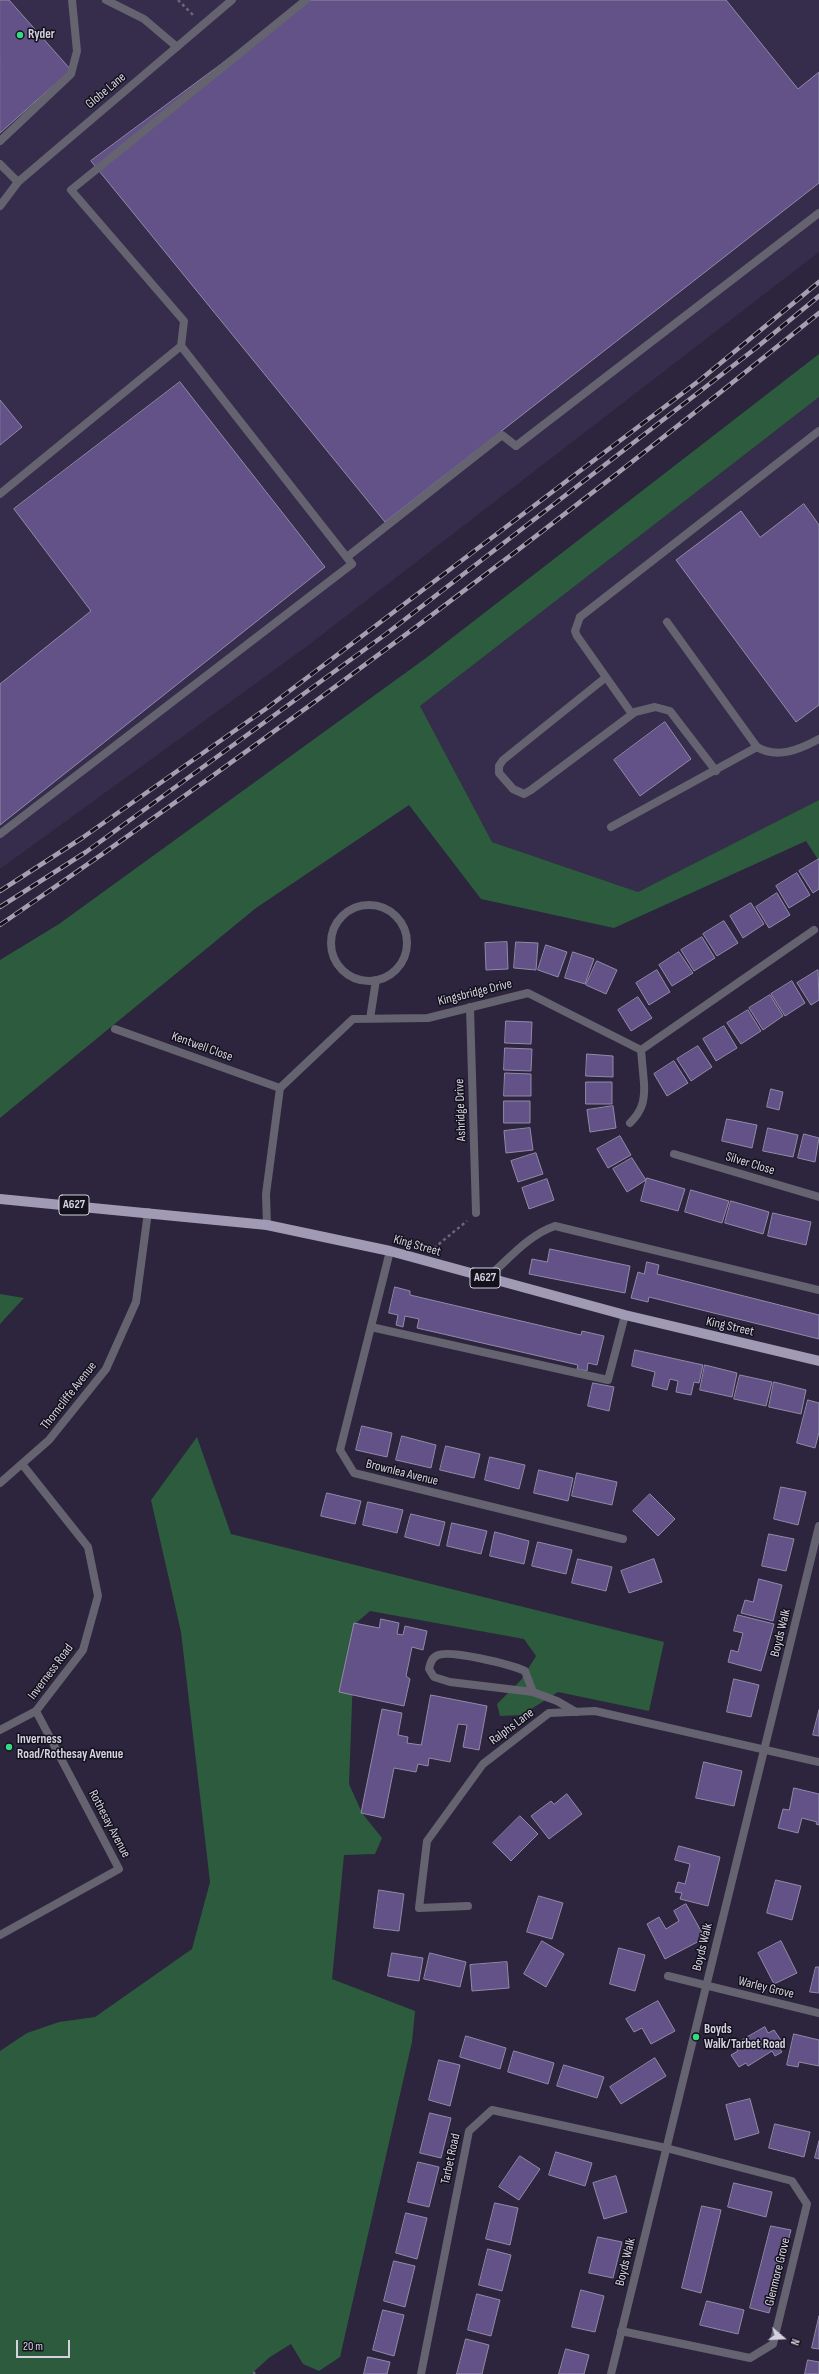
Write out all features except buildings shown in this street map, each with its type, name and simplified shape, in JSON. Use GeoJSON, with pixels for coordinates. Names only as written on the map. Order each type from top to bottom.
{"type":"FeatureCollection","features":[{"type":"Feature","properties":{"kind":"main road","name":"King Street"},"geometry":{"type":"LineString","coordinates":[[0,1199],[148,1212],[267,1225],[390,1251],[625,1315],[819,1361]]}},
{"type":"Feature","properties":{"kind":"street"},"geometry":{"type":"LineString","coordinates":[[0,141],[71,74],[76,51],[72,0]]}},
{"type":"Feature","properties":{"kind":"street"},"geometry":{"type":"LineString","coordinates":[[106,0],[144,19],[177,47]]}},
{"type":"Feature","properties":{"kind":"street","name":"Globe Lane"},"geometry":{"type":"LineString","coordinates":[[0,206],[18,182],[232,0]]}},
{"type":"Feature","properties":{"kind":"street"},"geometry":{"type":"LineString","coordinates":[[0,494],[181,346],[184,321],[71,190],[306,0]]}},
{"type":"Feature","properties":{"kind":"street"},"geometry":{"type":"LineString","coordinates":[[0,164],[18,182]]}},
{"type":"Feature","properties":{"kind":"street"},"geometry":{"type":"LineString","coordinates":[[347,557],[502,435],[516,446],[819,213]]}},
{"type":"Feature","properties":{"kind":"street"},"geometry":{"type":"LineString","coordinates":[[0,834],[352,564],[181,346]]}},
{"type":"Feature","properties":{"kind":"street"},"geometry":{"type":"LineString","coordinates":[[632,714],[605,678],[577,636],[575,631],[580,617],[819,431]]}},
{"type":"Feature","properties":{"kind":"street"},"geometry":{"type":"LineString","coordinates":[[667,622],[757,747],[767,753],[780,754],[819,739]]}},
{"type":"Feature","properties":{"kind":"street"},"geometry":{"type":"LineString","coordinates":[[605,678],[503,760],[499,766],[499,773],[513,789],[524,794],[632,714],[645,708],[655,707],[670,711],[716,770]]}},
{"type":"Feature","properties":{"kind":"street"},"geometry":{"type":"LineString","coordinates":[[612,827],[757,747]]}},
{"type":"Feature","properties":{"kind":"street"},"geometry":{"type":"LineString","coordinates":[[368,904],[381,906],[397,916],[404,927],[407,942],[405,955],[399,967],[389,976],[376,980],[356,979],[345,972],[335,961],[331,949],[331,936],[334,927],[342,916],[352,908],[368,904]]}},
{"type":"Feature","properties":{"kind":"street"},"geometry":{"type":"LineString","coordinates":[[630,1123],[640,1113],[643,1106],[644,1083],[641,1050],[814,930]]}},
{"type":"Feature","properties":{"kind":"street"},"geometry":{"type":"LineString","coordinates":[[370,1019],[376,980]]}},
{"type":"Feature","properties":{"kind":"street","name":"Kingsbridge Drive"},"geometry":{"type":"LineString","coordinates":[[280,1088],[353,1019],[428,1018],[528,993],[641,1050]]}},
{"type":"Feature","properties":{"kind":"street","name":"Ashridge Drive"},"geometry":{"type":"LineString","coordinates":[[470,1007],[476,1213]]}},
{"type":"Feature","properties":{"kind":"street","name":"Kentwell Close"},"geometry":{"type":"LineString","coordinates":[[115,1029],[280,1088]]}},
{"type":"Feature","properties":{"kind":"street"},"geometry":{"type":"LineString","coordinates":[[267,1225],[266,1194],[280,1088]]}},
{"type":"Feature","properties":{"kind":"street","name":"Silver Close"},"geometry":{"type":"LineString","coordinates":[[674,1154],[819,1197]]}},
{"type":"Feature","properties":{"kind":"street","name":"Thorncliffe Avenue"},"geometry":{"type":"LineString","coordinates":[[0,1483],[49,1440],[106,1369],[136,1302],[148,1212]]}},
{"type":"Feature","properties":{"kind":"street"},"geometry":{"type":"LineString","coordinates":[[486,1278],[530,1240],[546,1229],[555,1226],[819,1290]]}},
{"type":"Feature","properties":{"kind":"street","name":"Brownlea Avenue"},"geometry":{"type":"LineString","coordinates":[[390,1251],[340,1450],[354,1473],[624,1540]]}},
{"type":"Feature","properties":{"kind":"street"},"geometry":{"type":"LineString","coordinates":[[371,1327],[608,1380],[625,1315]]}},
{"type":"Feature","properties":{"kind":"street","name":"Inverness Road"},"geometry":{"type":"LineString","coordinates":[[0,1730],[36,1712],[83,1650],[98,1596],[88,1547],[22,1464]]}},
{"type":"Feature","properties":{"kind":"street","name":"Boyds Walk"},"geometry":{"type":"LineString","coordinates":[[611,2374],[819,1526]]}},
{"type":"Feature","properties":{"kind":"street"},"geometry":{"type":"LineString","coordinates":[[533,1692],[525,1671],[511,1664],[447,1653],[436,1655],[431,1660],[429,1669],[434,1677],[450,1682],[533,1692],[557,1701],[576,1712]]}},
{"type":"Feature","properties":{"kind":"street","name":"Ralphs Lane"},"geometry":{"type":"LineString","coordinates":[[468,1906],[419,1908],[428,1841],[483,1764],[549,1713],[595,1711],[765,1748],[819,1762]]}},
{"type":"Feature","properties":{"kind":"street","name":"Rothesay Avenue"},"geometry":{"type":"LineString","coordinates":[[0,1935],[119,1869],[36,1712]]}},
{"type":"Feature","properties":{"kind":"street","name":"Warley Grove"},"geometry":{"type":"LineString","coordinates":[[668,1976],[819,2013]]}},
{"type":"Feature","properties":{"kind":"street","name":"Tarbet Road"},"geometry":{"type":"LineString","coordinates":[[421,2374],[469,2131],[492,2110],[666,2148]]}},
{"type":"Feature","properties":{"kind":"street","name":"Glenmore Grove"},"geometry":{"type":"LineString","coordinates":[[621,2331],[750,2358],[773,2344],[777,2328],[807,2204],[792,2181],[666,2148]]}},
{"type":"Feature","properties":{"kind":"path"},"geometry":{"type":"LineString","coordinates":[[178,0],[203,24]]}},
{"type":"Feature","properties":{"kind":"path"},"geometry":{"type":"LineString","coordinates":[[420,1260],[476,1213]]}},
{"type":"Feature","properties":{"kind":"path"},"geometry":{"type":"LineString","coordinates":[[252,2372],[256,2374]]}},
{"type":"Feature","properties":{"kind":"shaded area"},"geometry":{"type":"Polygon","coordinates":[[[0,0],[819,0],[819,252],[306,647],[0,869],[0,0]]]}},
{"type":"Feature","properties":{"kind":"shaded area"},"geometry":{"type":"Polygon","coordinates":[[[819,397],[819,800],[638,892],[492,842],[420,706],[819,397]]]}},
{"type":"Feature","properties":{"kind":"green space"},"geometry":{"type":"Polygon","coordinates":[[[819,354],[819,397],[420,706],[492,842],[638,892],[819,800],[819,861],[806,841],[614,928],[481,899],[409,805],[256,908],[0,1118],[0,960],[59,924],[426,658],[819,354]]]}},
{"type":"Feature","properties":{"kind":"green space"},"geometry":{"type":"Polygon","coordinates":[[[0,1294],[24,1298],[0,1324],[0,1294]]]}},
{"type":"Feature","properties":{"kind":"green space"},"geometry":{"type":"Polygon","coordinates":[[[197,1437],[231,1534],[664,1642],[649,1711],[558,1692],[522,1715],[500,1716],[497,1704],[521,1680],[536,1656],[524,1639],[370,1611],[355,1624],[349,1784],[362,1813],[382,1838],[375,1854],[344,1855],[332,1979],[415,2011],[412,2042],[340,2357],[319,2371],[303,2364],[291,2344],[270,2357],[251,2374],[0,2374],[0,2051],[27,2033],[59,2022],[95,2017],[192,1949],[210,1882],[181,1632],[151,1500],[197,1437]]]}},
{"type":"Feature","properties":{"kind":"railway"},"geometry":{"type":"LineString","coordinates":[[0,891],[82,838],[267,708],[700,380],[819,282]]}},
{"type":"Feature","properties":{"kind":"railway"},"geometry":{"type":"LineString","coordinates":[[0,907],[86,852],[386,634],[756,348],[819,296]]}},
{"type":"Feature","properties":{"kind":"railway"},"geometry":{"type":"LineString","coordinates":[[0,925],[209,778],[416,627],[619,472],[819,313]]}},
{"type":"Feature","properties":{"kind":"place","name":"Ryder"},"geometry":{"type":"Point","coordinates":[20,35]}},
{"type":"Feature","properties":{"kind":"place","name":"Inverness Road/Rothesay Avenue"},"geometry":{"type":"Point","coordinates":[9,1747]}},
{"type":"Feature","properties":{"kind":"place","name":"Boyds Walk/Tarbet Road"},"geometry":{"type":"Point","coordinates":[696,2037]}}]}
